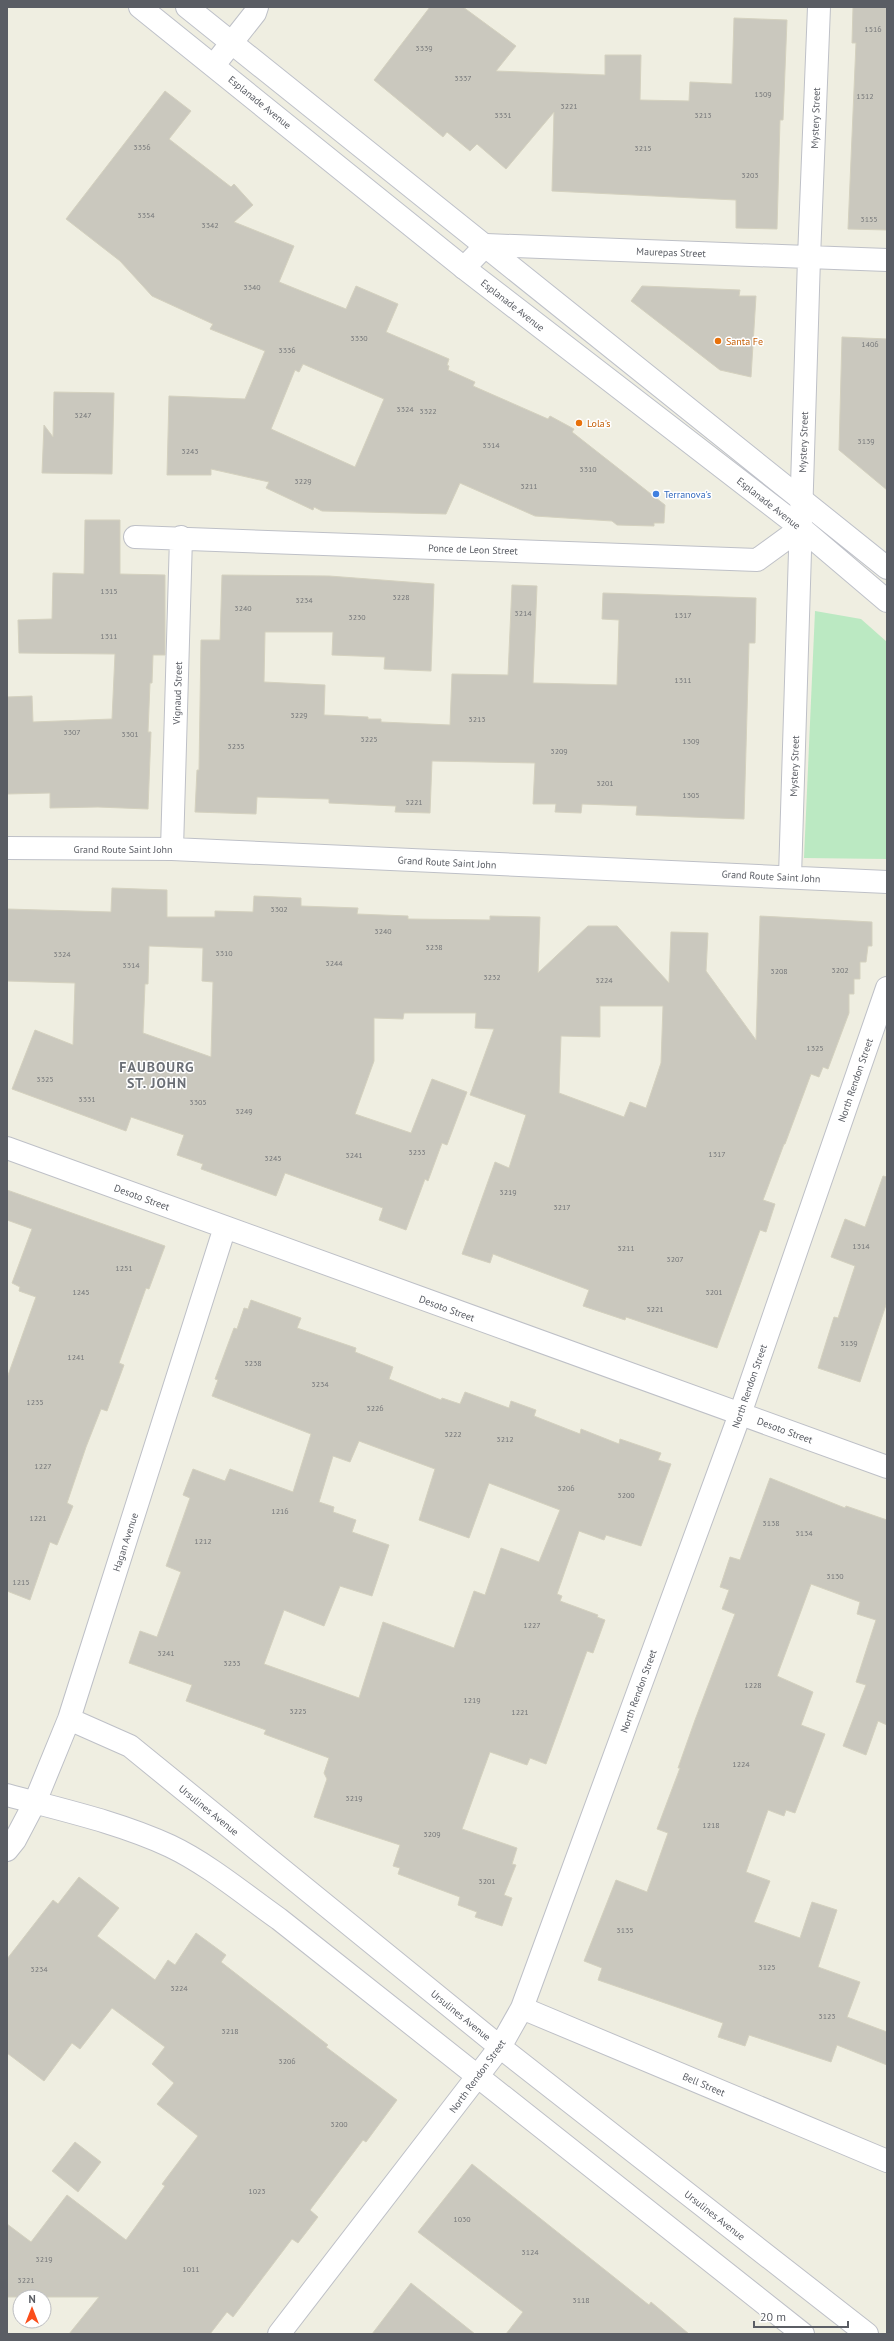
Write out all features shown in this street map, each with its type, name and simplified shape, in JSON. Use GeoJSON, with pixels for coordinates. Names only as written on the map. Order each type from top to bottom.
{"type":"FeatureCollection","features":[{"type":"Feature","properties":{"kind":"street","name":"Esplanade Avenue"},"geometry":{"type":"LineString","coordinates":[[140,7],[214,65],[464,268],[801,528],[887,601]]}},
{"type":"Feature","properties":{"kind":"street"},"geometry":{"type":"LineString","coordinates":[[187,7],[233,42],[886,566]]}},
{"type":"Feature","properties":{"kind":"street"},"geometry":{"type":"LineString","coordinates":[[214,65],[233,42],[257,7]]}},
{"type":"Feature","properties":{"kind":"street","name":"Mystery Street"},"geometry":{"type":"LineString","coordinates":[[790,877],[809,258],[819,7]]}},
{"type":"Feature","properties":{"kind":"street"},"geometry":{"type":"LineString","coordinates":[[464,268],[486,245]]}},
{"type":"Feature","properties":{"kind":"street","name":"Maurepas Street"},"geometry":{"type":"LineString","coordinates":[[486,245],[887,260]]}},
{"type":"Feature","properties":{"kind":"street","name":"Ponce de Leon Street"},"geometry":{"type":"LineString","coordinates":[[135,537],[181,537],[757,560],[801,528]]}},
{"type":"Feature","properties":{"kind":"street","name":"Vignaud Street"},"geometry":{"type":"LineString","coordinates":[[172,849],[181,537]]}},
{"type":"Feature","properties":{"kind":"street","name":"Grand Route Saint John"},"geometry":{"type":"LineString","coordinates":[[7,848],[172,849],[887,882]]}},
{"type":"Feature","properties":{"kind":"street","name":"North Rendon Street"},"geometry":{"type":"LineString","coordinates":[[279,2334],[500,2047],[522,2008],[740,1414],[887,988]]}},
{"type":"Feature","properties":{"kind":"street","name":"Desoto Street"},"geometry":{"type":"LineString","coordinates":[[7,1148],[887,1467]]}},
{"type":"Feature","properties":{"kind":"street","name":"Hagan Avenue"},"geometry":{"type":"LineString","coordinates":[[7,1850],[15,1840],[35,1802],[69,1719],[225,1227]]}},
{"type":"Feature","properties":{"kind":"street","name":"Ursulines Avenue"},"geometry":{"type":"LineString","coordinates":[[69,1719],[130,1746],[500,2047],[867,2334]]}},
{"type":"Feature","properties":{"kind":"street"},"geometry":{"type":"LineString","coordinates":[[7,1795],[111,1823],[171,1847],[218,1876],[280,1919],[803,2334]]}},
{"type":"Feature","properties":{"kind":"street","name":"Bell Street"},"geometry":{"type":"LineString","coordinates":[[522,2008],[887,2161]]}},
{"type":"Feature","properties":{"kind":"green space"},"geometry":{"type":"Polygon","coordinates":[[[815,611],[861,619],[887,642],[887,859],[804,858],[815,611]]]}},
{"type":"Feature","properties":{"kind":"building"},"geometry":{"type":"Polygon","coordinates":[[[430,7],[463,7],[516,46],[496,71],[605,75],[605,55],[641,55],[640,100],[689,101],[690,82],[732,84],[734,18],[787,20],[783,120],[780,120],[777,229],[736,228],[736,200],[552,191],[554,112],[506,169],[477,144],[470,151],[447,132],[443,137],[374,80],[430,7]]]}},
{"type":"Feature","properties":{"kind":"building"},"geometry":{"type":"Polygon","coordinates":[[[853,7],[887,7],[887,230],[848,229],[856,43],[852,43],[853,7]]]}},
{"type":"Feature","properties":{"kind":"building"},"geometry":{"type":"Polygon","coordinates":[[[165,91],[191,111],[169,139],[231,187],[234,184],[253,205],[234,222],[294,246],[279,282],[346,309],[356,286],[398,304],[386,332],[449,359],[447,365],[449,366],[448,370],[475,382],[473,386],[548,419],[550,416],[574,429],[572,432],[665,505],[664,523],[654,523],[654,526],[617,525],[612,521],[535,516],[460,483],[446,514],[322,511],[314,507],[313,510],[266,488],[269,482],[211,469],[211,475],[167,475],[169,396],[245,399],[265,351],[210,329],[213,324],[152,296],[120,261],[66,219],[165,91]],[[303,364],[299,372],[295,370],[271,429],[355,467],[384,399],[303,364]]]}},
{"type":"Feature","properties":{"kind":"building","name":"Santa Fe"},"geometry":{"type":"Polygon","coordinates":[[[642,286],[740,290],[739,296],[756,296],[751,377],[720,370],[631,301],[642,286]]]}},
{"type":"Feature","properties":{"kind":"building"},"geometry":{"type":"Polygon","coordinates":[[[842,337],[887,339],[887,490],[839,450],[842,337]]]}},
{"type":"Feature","properties":{"kind":"building"},"geometry":{"type":"Polygon","coordinates":[[[54,392],[114,393],[112,474],[42,473],[44,425],[53,437],[54,392]]]}},
{"type":"Feature","properties":{"kind":"building"},"geometry":{"type":"Polygon","coordinates":[[[85,520],[120,520],[120,574],[165,575],[165,655],[153,655],[152,683],[150,683],[148,732],[151,732],[148,809],[98,807],[50,808],[50,793],[7,794],[7,697],[32,696],[33,722],[112,719],[115,654],[19,653],[18,620],[52,619],[53,573],[84,574],[85,520]]]}},
{"type":"Feature","properties":{"kind":"building"},"geometry":{"type":"Polygon","coordinates":[[[222,575],[329,576],[434,584],[431,671],[384,669],[385,657],[332,655],[333,632],[265,632],[264,682],[325,685],[324,715],[368,717],[368,719],[381,719],[381,722],[450,725],[452,674],[508,675],[512,585],[537,586],[533,683],[617,685],[619,620],[602,619],[603,593],[756,598],[755,643],[749,643],[744,819],[636,815],[637,806],[582,804],[581,813],[555,812],[556,804],[533,804],[535,763],[432,761],[430,813],[395,812],[396,806],[329,803],[329,799],[257,797],[256,814],[195,812],[197,770],[199,770],[201,640],[220,640],[222,575]]]}},
{"type":"Feature","properties":{"kind":"building"},"geometry":{"type":"Polygon","coordinates":[[[112,888],[167,890],[167,917],[215,917],[215,911],[253,912],[254,896],[301,898],[301,906],[358,908],[357,914],[408,916],[408,919],[490,920],[490,916],[540,917],[538,973],[588,926],[617,926],[669,983],[671,932],[708,933],[706,971],[756,1040],[760,916],[872,922],[872,946],[868,946],[866,962],[860,962],[860,979],[854,979],[854,994],[849,994],[849,1013],[828,1069],[823,1067],[819,1077],[811,1074],[784,1144],[763,1200],[775,1204],[766,1232],[760,1230],[717,1348],[626,1317],[625,1320],[583,1306],[589,1290],[493,1254],[490,1263],[462,1254],[495,1162],[509,1168],[526,1115],[470,1095],[494,1029],[475,1028],[476,1013],[404,1013],[403,1019],[374,1018],[374,1061],[355,1114],[411,1133],[432,1079],[467,1092],[447,1145],[442,1143],[428,1181],[425,1179],[406,1230],[379,1220],[383,1208],[285,1173],[276,1196],[201,1169],[203,1164],[177,1155],[184,1135],[131,1117],[126,1131],[12,1089],[35,1030],[73,1045],[75,983],[7,981],[7,909],[111,912],[112,888]],[[149,946],[148,984],[145,984],[143,1033],[211,1057],[213,982],[202,981],[203,948],[149,946]],[[600,1006],[600,1037],[561,1036],[559,1093],[624,1117],[630,1102],[646,1108],[661,1063],[663,1006],[600,1006]]]}},
{"type":"Feature","properties":{"kind":"building"},"geometry":{"type":"Polygon","coordinates":[[[883,1176],[887,1177],[887,1302],[860,1382],[818,1368],[834,1317],[838,1318],[855,1266],[831,1257],[845,1219],[865,1227],[883,1176]]]}},
{"type":"Feature","properties":{"kind":"building"},"geometry":{"type":"Polygon","coordinates":[[[7,1190],[165,1246],[149,1289],[146,1288],[119,1363],[124,1365],[107,1411],[101,1409],[86,1447],[67,1503],[73,1506],[57,1545],[50,1542],[30,1600],[7,1591],[7,1378],[36,1297],[19,1291],[20,1287],[12,1283],[32,1229],[7,1220],[7,1190]]]}},
{"type":"Feature","properties":{"kind":"building"},"geometry":{"type":"Polygon","coordinates":[[[251,1300],[301,1318],[297,1328],[356,1348],[355,1352],[393,1367],[389,1379],[441,1400],[442,1398],[460,1404],[465,1392],[509,1408],[511,1401],[536,1410],[534,1416],[580,1434],[581,1429],[619,1444],[620,1439],[661,1453],[658,1460],[671,1464],[641,1546],[606,1535],[604,1540],[579,1531],[557,1594],[562,1596],[560,1601],[598,1615],[597,1617],[605,1620],[593,1653],[587,1651],[546,1764],[530,1758],[527,1765],[490,1752],[462,1829],[517,1848],[512,1864],[516,1865],[504,1895],[512,1898],[502,1926],[475,1917],[477,1912],[458,1905],[460,1897],[398,1874],[400,1868],[393,1866],[400,1845],[314,1817],[327,1779],[324,1773],[329,1758],[264,1734],[266,1730],[186,1701],[192,1685],[129,1663],[140,1631],[157,1637],[181,1572],[166,1566],[190,1498],[183,1495],[193,1469],[225,1481],[230,1469],[293,1492],[311,1434],[212,1396],[218,1380],[215,1379],[234,1328],[237,1329],[244,1308],[248,1309],[251,1300]],[[359,1441],[350,1462],[333,1456],[319,1502],[334,1507],[333,1512],[356,1520],[352,1532],[389,1545],[372,1596],[340,1586],[324,1626],[284,1610],[264,1664],[359,1698],[383,1622],[454,1648],[474,1591],[485,1595],[501,1548],[539,1562],[560,1510],[489,1483],[469,1538],[419,1520],[435,1469],[359,1441]]]}},
{"type":"Feature","properties":{"kind":"building"},"geometry":{"type":"Polygon","coordinates":[[[770,1478],[845,1508],[846,1506],[887,1520],[887,1725],[878,1721],[866,1755],[843,1746],[866,1685],[856,1682],[876,1620],[857,1614],[860,1602],[811,1584],[777,1676],[813,1692],[801,1725],[825,1734],[795,1813],[786,1810],[784,1816],[768,1810],[746,1872],[770,1881],[754,1922],[800,1938],[812,1902],[837,1910],[818,1967],[860,1982],[847,2017],[887,2032],[887,2065],[837,2045],[831,2062],[749,2035],[745,2046],[718,2037],[723,2023],[598,1980],[602,1968],[584,1961],[616,1880],[647,1892],[668,1833],[657,1829],[680,1768],[678,1768],[695,1720],[735,1614],[722,1609],[729,1590],[720,1587],[730,1557],[740,1560],[770,1478]]]}},
{"type":"Feature","properties":{"kind":"building"},"geometry":{"type":"Polygon","coordinates":[[[79,1877],[119,1908],[97,1936],[155,1980],[168,1960],[175,1965],[196,1933],[226,1955],[221,1962],[328,2045],[326,2047],[397,2100],[366,2142],[363,2140],[310,2210],[318,2217],[298,2243],[292,2239],[233,2317],[227,2312],[210,2334],[69,2334],[99,2297],[52,2297],[52,2289],[12,2289],[12,2297],[7,2297],[7,2224],[31,2242],[67,2195],[126,2240],[165,2186],[162,2184],[198,2136],[157,2104],[174,2083],[152,2064],[165,2047],[112,2008],[80,2049],[72,2043],[44,2081],[7,2053],[7,1959],[53,1900],[58,1904],[79,1877]]]}},
{"type":"Feature","properties":{"kind":"building"},"geometry":{"type":"Polygon","coordinates":[[[75,2142],[101,2162],[78,2192],[52,2171],[75,2142]]]}},
{"type":"Feature","properties":{"kind":"building"},"geometry":{"type":"Polygon","coordinates":[[[472,2164],[649,2305],[651,2302],[689,2334],[506,2334],[523,2312],[418,2232],[472,2164]]]}},
{"type":"Feature","properties":{"kind":"building"},"geometry":{"type":"Polygon","coordinates":[[[411,2283],[475,2334],[372,2334],[411,2283]]]}},
{"type":"Feature","properties":{"kind":"place","name":"Santa Fe"},"geometry":{"type":"Point","coordinates":[718,341]}},
{"type":"Feature","properties":{"kind":"place","name":"Lola's"},"geometry":{"type":"Point","coordinates":[579,423]}},
{"type":"Feature","properties":{"kind":"place","name":"Terranova's"},"geometry":{"type":"Point","coordinates":[656,494]}},
{"type":"Feature","properties":{"kind":"district","name":"FAUBOURG ST. JOHN"},"geometry":{"type":"Point","coordinates":[157,1076]}}]}
